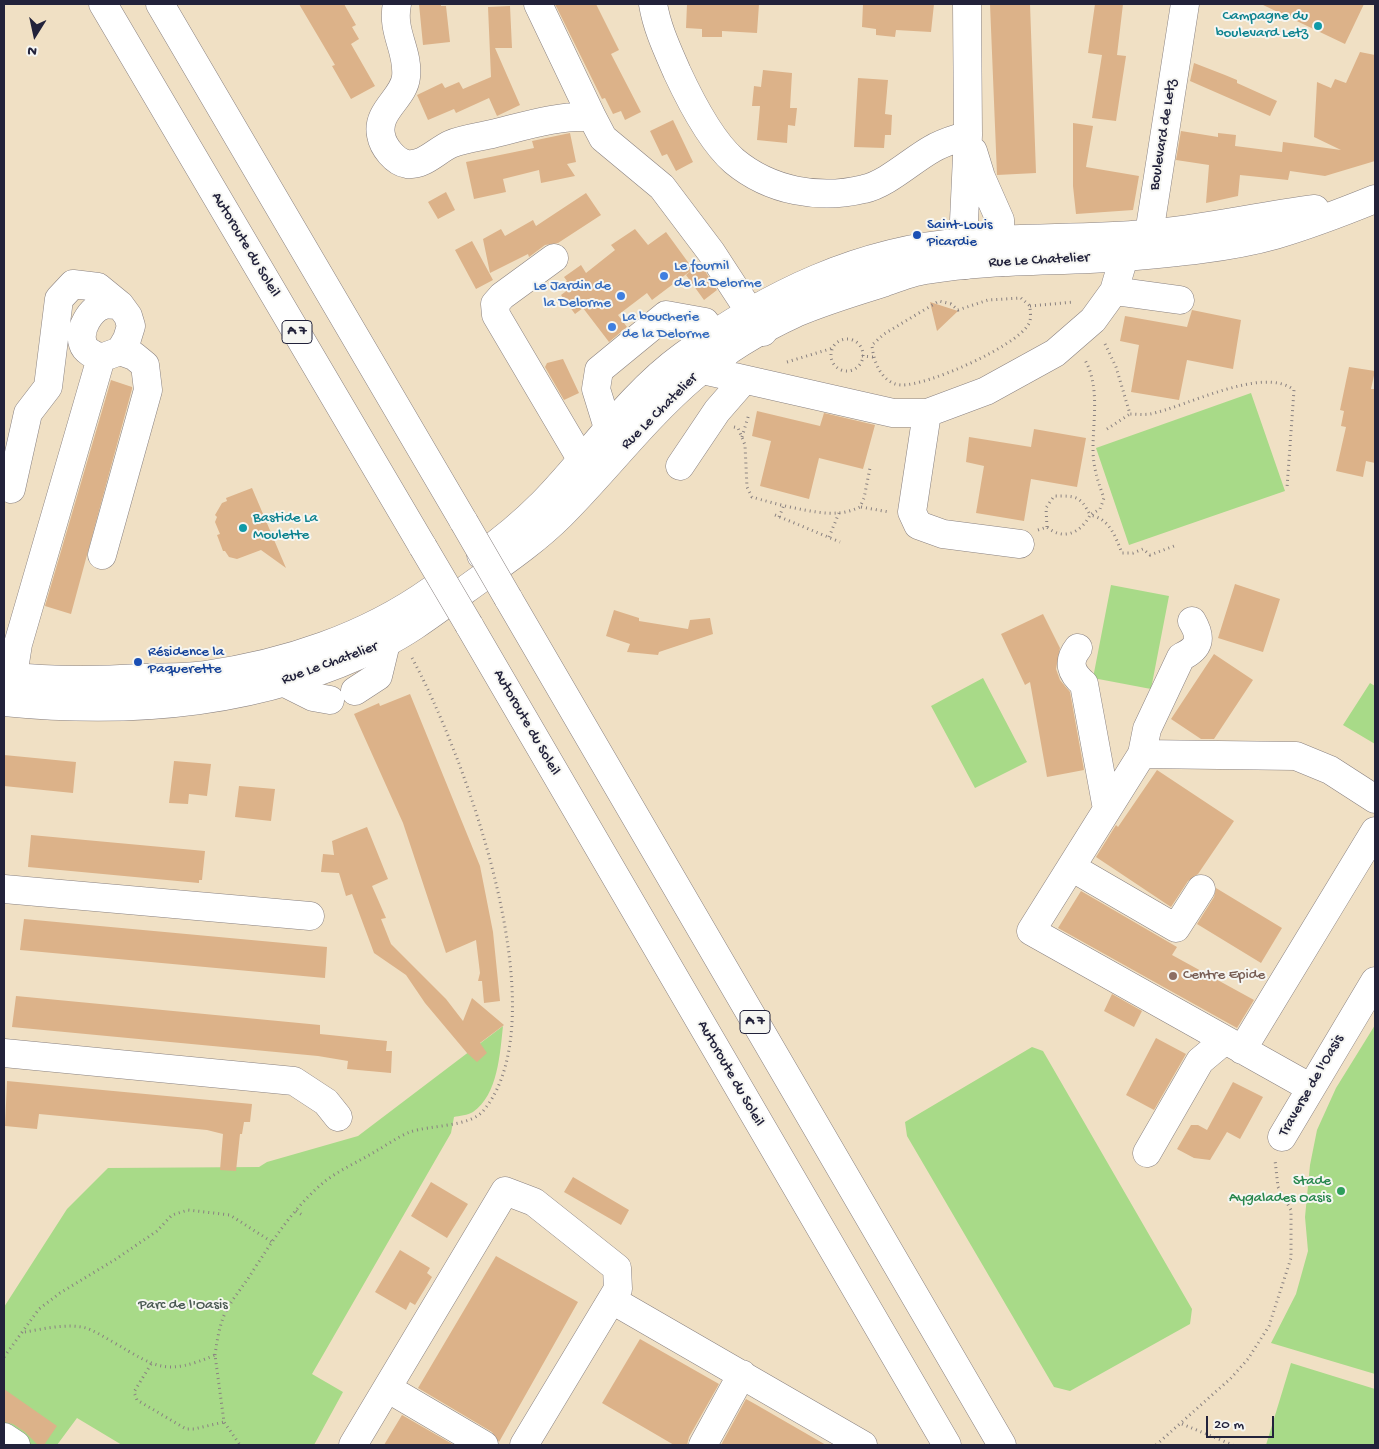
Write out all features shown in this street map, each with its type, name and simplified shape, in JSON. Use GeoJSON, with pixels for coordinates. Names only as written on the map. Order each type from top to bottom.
{"type":"FeatureCollection","features":[{"type":"Feature","properties":{"kind":"main road","name":"Autoroute du Soleil"},"geometry":{"type":"LineString","coordinates":[[103,4],[469,625],[947,1445]]}},
{"type":"Feature","properties":{"kind":"main road","name":"A 7"},"geometry":{"type":"LineString","coordinates":[[160,4],[1002,1445]]}},
{"type":"Feature","properties":{"kind":"main road"},"geometry":{"type":"LineString","coordinates":[[397,4],[395,15],[398,39],[407,61],[406,80],[382,120],[381,135],[393,157],[399,161],[418,164],[452,144],[568,116],[592,117]]}},
{"type":"Feature","properties":{"kind":"main road"},"geometry":{"type":"LineString","coordinates":[[538,4],[603,138],[662,187],[711,252],[757,322]]}},
{"type":"Feature","properties":{"kind":"main road"},"geometry":{"type":"LineString","coordinates":[[653,4],[657,27],[690,102],[716,140],[734,161],[777,185],[801,192],[827,195],[866,189],[934,148],[968,135]]}},
{"type":"Feature","properties":{"kind":"main road"},"geometry":{"type":"LineString","coordinates":[[964,254],[968,135],[967,4]]}},
{"type":"Feature","properties":{"kind":"main road","name":"Boulevard de Letz"},"geometry":{"type":"LineString","coordinates":[[1149,234],[1185,4]]}},
{"type":"Feature","properties":{"kind":"main road"},"geometry":{"type":"LineString","coordinates":[[968,135],[981,177],[1000,220],[1001,251]]}},
{"type":"Feature","properties":{"kind":"main road","name":"Rue Le Chatelier"},"geometry":{"type":"LineString","coordinates":[[7,689],[74,708],[163,706],[215,699],[278,672],[326,646],[378,624],[419,599],[499,542],[542,503],[608,428],[681,358],[720,344],[757,322],[799,285],[868,258],[1001,251],[1149,234],[1370,201]]}},
{"type":"Feature","properties":{"kind":"main road","name":"Rue Le Chatelier"},"geometry":{"type":"LineString","coordinates":[[1001,251],[1124,257],[1213,246],[1274,235],[1370,201]]}},
{"type":"Feature","properties":{"kind":"main road"},"geometry":{"type":"LineString","coordinates":[[703,370],[893,413],[927,413],[986,391],[1055,353],[1105,304],[1124,257],[1149,234]]}},
{"type":"Feature","properties":{"kind":"main road"},"geometry":{"type":"LineString","coordinates":[[554,258],[502,296],[495,304],[496,314],[581,459]]}},
{"type":"Feature","properties":{"kind":"main road"},"geometry":{"type":"LineString","coordinates":[[7,689],[18,644],[110,355],[127,339],[131,326],[128,316],[120,305],[98,287],[73,284],[59,299],[48,387],[28,413],[11,489]]}},
{"type":"Feature","properties":{"kind":"main road"},"geometry":{"type":"LineString","coordinates":[[1105,304],[1180,300]]}},
{"type":"Feature","properties":{"kind":"main road"},"geometry":{"type":"LineString","coordinates":[[102,556],[148,390],[145,365],[134,356],[91,354],[83,344],[82,331],[89,317],[103,305],[120,305]]}},
{"type":"Feature","properties":{"kind":"main road"},"geometry":{"type":"LineString","coordinates":[[608,428],[596,389],[599,370],[666,315],[705,322],[720,344]]}},
{"type":"Feature","properties":{"kind":"main road","name":"Rue Le Chatelier"},"geometry":{"type":"LineString","coordinates":[[278,672],[335,666],[386,643],[506,560],[559,518],[663,406],[703,370],[720,344]]}},
{"type":"Feature","properties":{"kind":"main road"},"geometry":{"type":"LineString","coordinates":[[680,466],[713,417],[751,381]]}},
{"type":"Feature","properties":{"kind":"main road"},"geometry":{"type":"LineString","coordinates":[[927,413],[912,512],[918,525],[943,534],[1020,544]]}},
{"type":"Feature","properties":{"kind":"main road"},"geometry":{"type":"LineString","coordinates":[[1192,621],[1198,632],[1198,643],[1190,652],[1181,657],[1147,730],[1142,754],[1031,931],[1311,1088]]}},
{"type":"Feature","properties":{"kind":"main road"},"geometry":{"type":"LineString","coordinates":[[355,691],[378,676],[386,643]]}},
{"type":"Feature","properties":{"kind":"main road"},"geometry":{"type":"LineString","coordinates":[[1078,648],[1073,655],[1071,666],[1073,675],[1084,684],[1107,809]]}},
{"type":"Feature","properties":{"kind":"main road"},"geometry":{"type":"LineString","coordinates":[[278,672],[313,697],[330,700]]}},
{"type":"Feature","properties":{"kind":"main road"},"geometry":{"type":"LineString","coordinates":[[1142,754],[1296,756],[1330,770],[1375,799]]}},
{"type":"Feature","properties":{"kind":"main road"},"geometry":{"type":"LineString","coordinates":[[1147,1153],[1200,1061],[1234,1045],[1375,831]]}},
{"type":"Feature","properties":{"kind":"main road"},"geometry":{"type":"LineString","coordinates":[[1071,867],[1176,928],[1201,889]]}},
{"type":"Feature","properties":{"kind":"main road"},"geometry":{"type":"LineString","coordinates":[[4,890],[310,916]]}},
{"type":"Feature","properties":{"kind":"main road","name":"Traverse de l'Oasis"},"geometry":{"type":"LineString","coordinates":[[1282,1136],[1375,981]]}},
{"type":"Feature","properties":{"kind":"main road"},"geometry":{"type":"LineString","coordinates":[[4,1053],[294,1081],[326,1102],[338,1117]]}},
{"type":"Feature","properties":{"kind":"main road"},"geometry":{"type":"LineString","coordinates":[[353,1445],[505,1191],[534,1202],[617,1268],[618,1289],[524,1445]]}},
{"type":"Feature","properties":{"kind":"main road"},"geometry":{"type":"LineString","coordinates":[[612,1300],[742,1374],[857,1444]]}},
{"type":"Feature","properties":{"kind":"main road"},"geometry":{"type":"LineString","coordinates":[[703,1445],[742,1374]]}},
{"type":"Feature","properties":{"kind":"main road"},"geometry":{"type":"LineString","coordinates":[[387,1388],[484,1445]]}},
{"type":"Feature","properties":{"kind":"main road"},"geometry":{"type":"LineString","coordinates":[[4,1437],[16,1445]]}},
{"type":"Feature","properties":{"kind":"path"},"geometry":{"type":"LineString","coordinates":[[1030,306],[1030,323],[1023,332],[992,353],[928,379],[901,385],[891,381],[878,368],[873,357],[872,345],[884,334],[939,301],[951,304],[958,310],[988,300],[1021,298],[1030,306],[1105,304],[1116,366],[1130,414]]}},
{"type":"Feature","properties":{"kind":"path"},"geometry":{"type":"LineString","coordinates":[[1072,338],[1091,371],[1095,400],[1093,450],[1095,473],[1104,498],[1100,509],[1090,515],[1079,530],[1068,535],[1054,533],[1047,527],[1046,508],[1054,496],[1074,496],[1083,502],[1090,515]]}},
{"type":"Feature","properties":{"kind":"path"},"geometry":{"type":"LineString","coordinates":[[751,381],[776,365],[818,354],[833,348],[840,341],[850,340],[858,344],[862,356],[856,367],[846,371],[836,367],[831,358],[833,348]]}},
{"type":"Feature","properties":{"kind":"path"},"geometry":{"type":"LineString","coordinates":[[862,356],[873,357]]}},
{"type":"Feature","properties":{"kind":"path"},"geometry":{"type":"LineString","coordinates":[[1107,429],[1130,414],[1149,414],[1226,389],[1254,383],[1286,383],[1294,390],[1287,488]]}},
{"type":"Feature","properties":{"kind":"path"},"geometry":{"type":"LineString","coordinates":[[713,417],[738,428],[745,445],[747,487],[752,497],[784,505],[840,513],[860,507],[864,498],[870,468]]}},
{"type":"Feature","properties":{"kind":"path"},"geometry":{"type":"LineString","coordinates":[[784,505],[777,516],[840,542]]}},
{"type":"Feature","properties":{"kind":"path"},"geometry":{"type":"LineString","coordinates":[[829,537],[840,513]]}},
{"type":"Feature","properties":{"kind":"path"},"geometry":{"type":"LineString","coordinates":[[1090,515],[1100,517],[1111,528],[1122,553],[1134,553],[1144,549],[1150,555],[1174,546]]}},
{"type":"Feature","properties":{"kind":"path"},"geometry":{"type":"LineString","coordinates":[[1020,544],[1034,532],[1047,527]]}},
{"type":"Feature","properties":{"kind":"path"},"geometry":{"type":"LineString","coordinates":[[240,1445],[224,1422],[215,1355],[218,1332],[225,1313],[272,1242],[296,1211],[326,1181],[409,1132],[461,1123],[483,1112],[500,1082],[510,1049],[512,976],[502,908],[487,845],[440,716],[416,666],[403,642],[386,643]]}},
{"type":"Feature","properties":{"kind":"path","name":"Traverse de l'Oasis"},"geometry":{"type":"LineString","coordinates":[[1156,1445],[1182,1424],[1248,1359],[1269,1326],[1291,1258],[1291,1210],[1278,1187],[1275,1159],[1282,1136]]}},
{"type":"Feature","properties":{"kind":"path"},"geometry":{"type":"LineString","coordinates":[[4,1357],[39,1309],[60,1293],[116,1259],[157,1231],[172,1215],[188,1210],[205,1210],[230,1215],[272,1242]]}},
{"type":"Feature","properties":{"kind":"path"},"geometry":{"type":"LineString","coordinates":[[296,1211],[304,1216]]}},
{"type":"Feature","properties":{"kind":"path"},"geometry":{"type":"LineString","coordinates":[[24,1332],[63,1327],[86,1328],[151,1364],[181,1368],[215,1355]]}},
{"type":"Feature","properties":{"kind":"path"},"geometry":{"type":"LineString","coordinates":[[151,1364],[134,1392],[137,1400],[186,1428],[194,1429],[224,1422]]}},
{"type":"Feature","properties":{"kind":"path"},"geometry":{"type":"LineString","coordinates":[[1182,1424],[1233,1445]]}},
{"type":"Feature","properties":{"kind":"green space"},"geometry":{"type":"Polygon","coordinates":[[[1251,393],[1285,491],[1129,545],[1096,448],[1251,393]]]}},
{"type":"Feature","properties":{"kind":"green space"},"geometry":{"type":"Polygon","coordinates":[[[1111,585],[1169,596],[1151,689],[1093,678],[1111,585]]]}},
{"type":"Feature","properties":{"kind":"green space"},"geometry":{"type":"Polygon","coordinates":[[[983,678],[1027,762],[975,788],[931,706],[983,678]]]}},
{"type":"Feature","properties":{"kind":"green space"},"geometry":{"type":"Polygon","coordinates":[[[1370,683],[1375,686],[1375,744],[1343,725],[1370,683]]]}},
{"type":"Feature","properties":{"kind":"green space","name":"Stade Aygalades Oasis"},"geometry":{"type":"Polygon","coordinates":[[[1375,1025],[1375,1374],[1271,1343],[1296,1294],[1308,1251],[1305,1217],[1310,1165],[1317,1130],[1336,1088],[1375,1025]]]}},
{"type":"Feature","properties":{"kind":"green space","name":"Parc de l'Oasis"},"geometry":{"type":"Polygon","coordinates":[[[503,1026],[496,1073],[488,1095],[473,1112],[454,1117],[451,1133],[312,1374],[343,1392],[314,1445],[122,1445],[77,1418],[57,1445],[4,1445],[4,1307],[67,1209],[108,1168],[259,1167],[267,1162],[358,1136],[503,1026]]]}},
{"type":"Feature","properties":{"kind":"green space"},"geometry":{"type":"Polygon","coordinates":[[[1032,1047],[1043,1051],[1192,1309],[1190,1324],[1070,1391],[1054,1387],[907,1136],[905,1122],[1032,1047]]]}},
{"type":"Feature","properties":{"kind":"green space"},"geometry":{"type":"Polygon","coordinates":[[[1291,1363],[1375,1389],[1375,1445],[1266,1445],[1291,1363]]]}},
{"type":"Feature","properties":{"kind":"building"},"geometry":{"type":"Polygon","coordinates":[[[299,4],[344,4],[356,25],[352,27],[359,39],[351,44],[375,86],[351,99],[332,66],[335,65],[299,4]]]}},
{"type":"Feature","properties":{"kind":"building"},"geometry":{"type":"Polygon","coordinates":[[[419,4],[441,4],[441,6],[446,6],[450,42],[423,45],[419,4]]]}},
{"type":"Feature","properties":{"kind":"building"},"geometry":{"type":"Polygon","coordinates":[[[555,4],[596,4],[619,50],[611,54],[641,112],[625,120],[621,111],[613,114],[605,98],[602,99],[555,4]]]}},
{"type":"Feature","properties":{"kind":"building"},"geometry":{"type":"Polygon","coordinates":[[[687,4],[759,4],[757,33],[722,31],[722,37],[702,37],[702,29],[686,28],[687,4]]]}},
{"type":"Feature","properties":{"kind":"building"},"geometry":{"type":"Polygon","coordinates":[[[863,4],[934,4],[931,32],[896,30],[895,37],[876,35],[876,29],[862,27],[863,4]]]}},
{"type":"Feature","properties":{"kind":"building"},"geometry":{"type":"Polygon","coordinates":[[[990,4],[1030,4],[1036,173],[997,175],[990,4]]]}},
{"type":"Feature","properties":{"kind":"building"},"geometry":{"type":"Polygon","coordinates":[[[1095,4],[1123,4],[1117,55],[1126,56],[1116,121],[1092,118],[1102,55],[1088,53],[1095,4]]]}},
{"type":"Feature","properties":{"kind":"building"},"geometry":{"type":"Polygon","coordinates":[[[1261,4],[1364,4],[1345,44],[1261,4]]]}},
{"type":"Feature","properties":{"kind":"building"},"geometry":{"type":"Polygon","coordinates":[[[510,6],[512,48],[495,48],[520,105],[497,116],[489,98],[456,113],[454,109],[428,120],[417,95],[442,83],[445,88],[459,82],[463,89],[491,77],[488,7],[510,6]]]}},
{"type":"Feature","properties":{"kind":"building"},"geometry":{"type":"Polygon","coordinates":[[[1360,52],[1375,55],[1375,161],[1325,176],[1290,171],[1288,180],[1240,175],[1238,196],[1206,203],[1209,165],[1176,160],[1181,131],[1218,137],[1218,133],[1236,135],[1235,146],[1282,152],[1283,142],[1341,150],[1314,137],[1317,82],[1331,88],[1335,79],[1346,83],[1360,52]]]}},
{"type":"Feature","properties":{"kind":"building"},"geometry":{"type":"Polygon","coordinates":[[[1194,63],[1237,80],[1237,83],[1277,101],[1270,116],[1190,81],[1194,63]]]}},
{"type":"Feature","properties":{"kind":"building"},"geometry":{"type":"Polygon","coordinates":[[[763,70],[792,73],[790,108],[797,108],[795,126],[788,125],[787,143],[757,140],[760,106],[752,106],[754,86],[761,87],[763,70]]]}},
{"type":"Feature","properties":{"kind":"building"},"geometry":{"type":"Polygon","coordinates":[[[858,78],[888,80],[885,114],[892,115],[891,135],[885,135],[884,148],[854,147],[858,78]]]}},
{"type":"Feature","properties":{"kind":"building"},"geometry":{"type":"Polygon","coordinates":[[[673,120],[693,162],[676,171],[667,154],[662,156],[650,131],[673,120]]]}},
{"type":"Feature","properties":{"kind":"building"},"geometry":{"type":"Polygon","coordinates":[[[1073,123],[1093,126],[1086,167],[1139,176],[1133,210],[1076,214],[1073,186],[1073,123]]]}},
{"type":"Feature","properties":{"kind":"building"},"geometry":{"type":"Polygon","coordinates":[[[570,133],[576,162],[567,164],[575,176],[541,183],[539,170],[503,179],[506,192],[474,199],[466,162],[534,148],[532,141],[570,133]]]}},
{"type":"Feature","properties":{"kind":"building"},"geometry":{"type":"Polygon","coordinates":[[[446,192],[455,210],[438,219],[428,202],[446,192]]]}},
{"type":"Feature","properties":{"kind":"building"},"geometry":{"type":"Polygon","coordinates":[[[586,193],[601,215],[558,243],[545,245],[529,257],[528,254],[490,273],[483,239],[501,229],[505,236],[533,220],[536,226],[586,193]]]}},
{"type":"Feature","properties":{"kind":"building"},"geometry":{"type":"Polygon","coordinates":[[[635,229],[648,245],[666,232],[693,269],[652,300],[647,293],[618,315],[627,327],[609,342],[583,308],[575,314],[561,295],[569,289],[564,283],[567,281],[564,277],[581,265],[586,273],[615,250],[611,245],[635,229]]]}},
{"type":"Feature","properties":{"kind":"building"},"geometry":{"type":"Polygon","coordinates":[[[472,241],[493,280],[476,289],[455,250],[472,241]]]}},
{"type":"Feature","properties":{"kind":"building"},"geometry":{"type":"Polygon","coordinates":[[[700,263],[717,290],[704,300],[686,275],[700,263]]]}},
{"type":"Feature","properties":{"kind":"building"},"geometry":{"type":"Polygon","coordinates":[[[930,302],[958,311],[937,331],[930,302]]]}},
{"type":"Feature","properties":{"kind":"building"},"geometry":{"type":"Polygon","coordinates":[[[1192,310],[1241,320],[1233,369],[1187,360],[1179,400],[1131,392],[1139,345],[1120,341],[1125,316],[1187,327],[1192,310]]]}},
{"type":"Feature","properties":{"kind":"building"},"geometry":{"type":"Polygon","coordinates":[[[563,359],[579,393],[564,400],[545,367],[547,363],[563,359]]]}},
{"type":"Feature","properties":{"kind":"building"},"geometry":{"type":"Polygon","coordinates":[[[1349,367],[1375,371],[1371,389],[1375,389],[1375,463],[1366,461],[1363,477],[1336,471],[1346,427],[1341,426],[1344,411],[1340,410],[1349,367]]]}},
{"type":"Feature","properties":{"kind":"building"},"geometry":{"type":"Polygon","coordinates":[[[111,380],[132,387],[132,389],[71,614],[45,606],[111,380]]]}},
{"type":"Feature","properties":{"kind":"building"},"geometry":{"type":"Polygon","coordinates":[[[757,411],[820,426],[824,413],[875,425],[863,469],[819,458],[809,499],[760,486],[771,441],[752,436],[757,411]]]}},
{"type":"Feature","properties":{"kind":"building"},"geometry":{"type":"Polygon","coordinates":[[[1034,429],[1086,438],[1077,487],[1031,479],[1024,521],[976,513],[984,466],[966,462],[969,437],[1031,447],[1034,429]]]}},
{"type":"Feature","properties":{"kind":"building","name":"Bastide La Moulette"},"geometry":{"type":"Polygon","coordinates":[[[252,488],[286,568],[261,550],[237,559],[229,557],[223,551],[217,535],[220,534],[215,522],[217,517],[215,515],[222,503],[227,501],[226,498],[252,488]]]}},
{"type":"Feature","properties":{"kind":"building"},"geometry":{"type":"Polygon","coordinates":[[[1235,584],[1280,599],[1263,652],[1218,638],[1235,584]]]}},
{"type":"Feature","properties":{"kind":"building"},"geometry":{"type":"Polygon","coordinates":[[[614,610],[639,618],[639,621],[688,629],[690,620],[710,618],[713,634],[659,652],[658,655],[627,652],[630,644],[606,636],[614,610]]]}},
{"type":"Feature","properties":{"kind":"building"},"geometry":{"type":"Polygon","coordinates":[[[1043,614],[1060,648],[1056,669],[1060,680],[1070,692],[1084,770],[1047,777],[1030,682],[1025,685],[1001,634],[1043,614]]]}},
{"type":"Feature","properties":{"kind":"building"},"geometry":{"type":"Polygon","coordinates":[[[1214,654],[1253,680],[1214,739],[1201,739],[1171,719],[1214,654]]]}},
{"type":"Feature","properties":{"kind":"building"},"geometry":{"type":"Polygon","coordinates":[[[410,694],[480,866],[493,932],[500,1001],[484,1003],[482,981],[478,981],[480,973],[476,940],[446,953],[403,823],[354,714],[379,703],[380,706],[410,694]]]}},
{"type":"Feature","properties":{"kind":"building"},"geometry":{"type":"Polygon","coordinates":[[[4,755],[76,762],[73,793],[4,786],[4,755]]]}},
{"type":"Feature","properties":{"kind":"building"},"geometry":{"type":"Polygon","coordinates":[[[174,761],[211,764],[207,796],[189,794],[188,804],[169,803],[174,761]]]}},
{"type":"Feature","properties":{"kind":"building"},"geometry":{"type":"Polygon","coordinates":[[[1157,770],[1234,821],[1198,874],[1188,881],[1171,907],[1096,857],[1116,825],[1118,827],[1157,770]]]}},
{"type":"Feature","properties":{"kind":"building"},"geometry":{"type":"Polygon","coordinates":[[[239,786],[275,789],[271,821],[235,817],[239,786]]]}},
{"type":"Feature","properties":{"kind":"building"},"geometry":{"type":"Polygon","coordinates":[[[367,827],[388,879],[372,886],[386,918],[381,919],[391,944],[446,999],[463,1021],[472,998],[504,1025],[480,1043],[487,1053],[477,1062],[467,1053],[425,1003],[406,975],[374,953],[352,894],[346,896],[339,873],[321,872],[323,854],[334,855],[332,841],[367,827]]]}},
{"type":"Feature","properties":{"kind":"building"},"geometry":{"type":"Polygon","coordinates":[[[31,835],[205,851],[202,880],[199,880],[199,883],[28,867],[31,835]]]}},
{"type":"Feature","properties":{"kind":"building"},"geometry":{"type":"Polygon","coordinates":[[[1216,888],[1282,928],[1261,963],[1197,924],[1214,897],[1216,888]]]}},
{"type":"Feature","properties":{"kind":"building"},"geometry":{"type":"Polygon","coordinates":[[[1081,891],[1177,947],[1172,955],[1254,1000],[1237,1028],[1058,928],[1081,891]]]}},
{"type":"Feature","properties":{"kind":"building"},"geometry":{"type":"Polygon","coordinates":[[[24,919],[327,947],[325,978],[20,950],[24,919]]]}},
{"type":"Feature","properties":{"kind":"building"},"geometry":{"type":"Polygon","coordinates":[[[1112,994],[1142,1011],[1134,1027],[1104,1011],[1112,994]]]}},
{"type":"Feature","properties":{"kind":"building"},"geometry":{"type":"Polygon","coordinates":[[[16,996],[320,1025],[320,1034],[387,1041],[386,1051],[392,1051],[391,1073],[347,1069],[348,1061],[318,1056],[12,1027],[16,996]]]}},
{"type":"Feature","properties":{"kind":"building"},"geometry":{"type":"Polygon","coordinates":[[[1156,1038],[1186,1054],[1154,1110],[1126,1095],[1156,1038]]]}},
{"type":"Feature","properties":{"kind":"building"},"geometry":{"type":"Polygon","coordinates":[[[7,1081],[252,1104],[250,1122],[244,1122],[242,1134],[240,1134],[236,1171],[220,1170],[223,1134],[207,1130],[39,1114],[37,1129],[5,1126],[7,1081]]]}},
{"type":"Feature","properties":{"kind":"building"},"geometry":{"type":"Polygon","coordinates":[[[1233,1082],[1263,1097],[1240,1139],[1227,1132],[1210,1160],[1194,1158],[1177,1149],[1191,1125],[1198,1125],[1207,1130],[1233,1082]]]}},
{"type":"Feature","properties":{"kind":"building"},"geometry":{"type":"Polygon","coordinates":[[[573,1177],[629,1210],[621,1225],[564,1192],[573,1177]]]}},
{"type":"Feature","properties":{"kind":"building"},"geometry":{"type":"Polygon","coordinates":[[[431,1182],[468,1204],[447,1238],[411,1216],[431,1182]]]}},
{"type":"Feature","properties":{"kind":"building"},"geometry":{"type":"Polygon","coordinates":[[[400,1250],[430,1268],[427,1273],[432,1277],[415,1305],[410,1302],[406,1310],[375,1292],[400,1250]]]}},
{"type":"Feature","properties":{"kind":"building"},"geometry":{"type":"Polygon","coordinates":[[[496,1256],[578,1302],[499,1442],[492,1432],[418,1388],[496,1256]]]}},
{"type":"Feature","properties":{"kind":"building"},"geometry":{"type":"Polygon","coordinates":[[[640,1339],[719,1384],[689,1437],[687,1445],[674,1445],[602,1403],[640,1339]]]}},
{"type":"Feature","properties":{"kind":"building"},"geometry":{"type":"Polygon","coordinates":[[[4,1389],[57,1426],[44,1445],[38,1445],[25,1432],[13,1424],[4,1422],[4,1389]]]}},
{"type":"Feature","properties":{"kind":"building"},"geometry":{"type":"Polygon","coordinates":[[[746,1399],[755,1404],[826,1445],[721,1445],[746,1399]]]}},
{"type":"Feature","properties":{"kind":"building"},"geometry":{"type":"Polygon","coordinates":[[[402,1415],[454,1445],[384,1445],[402,1415]]]}},
{"type":"Feature","properties":{"kind":"place","name":"Campagne du boulevard Letz"},"geometry":{"type":"Point","coordinates":[1318,26]}},
{"type":"Feature","properties":{"kind":"place","name":"Saint-Louis Picardie"},"geometry":{"type":"Point","coordinates":[917,235]}},
{"type":"Feature","properties":{"kind":"place","name":"Le fournil de la Delorme"},"geometry":{"type":"Point","coordinates":[664,276]}},
{"type":"Feature","properties":{"kind":"place","name":"Le Jardin de la Delorme"},"geometry":{"type":"Point","coordinates":[621,296]}},
{"type":"Feature","properties":{"kind":"place","name":"La boucherie de la Delorme"},"geometry":{"type":"Point","coordinates":[612,327]}},
{"type":"Feature","properties":{"kind":"place","name":"Bastide La Moulette"},"geometry":{"type":"Point","coordinates":[243,528]}},
{"type":"Feature","properties":{"kind":"place","name":"Résidence la Paquerette"},"geometry":{"type":"Point","coordinates":[138,662]}},
{"type":"Feature","properties":{"kind":"place","name":"Centre Epide"},"geometry":{"type":"Point","coordinates":[1173,976]}},
{"type":"Feature","properties":{"kind":"place","name":"Stade Aygalades Oasis"},"geometry":{"type":"Point","coordinates":[1341,1191]}}]}
